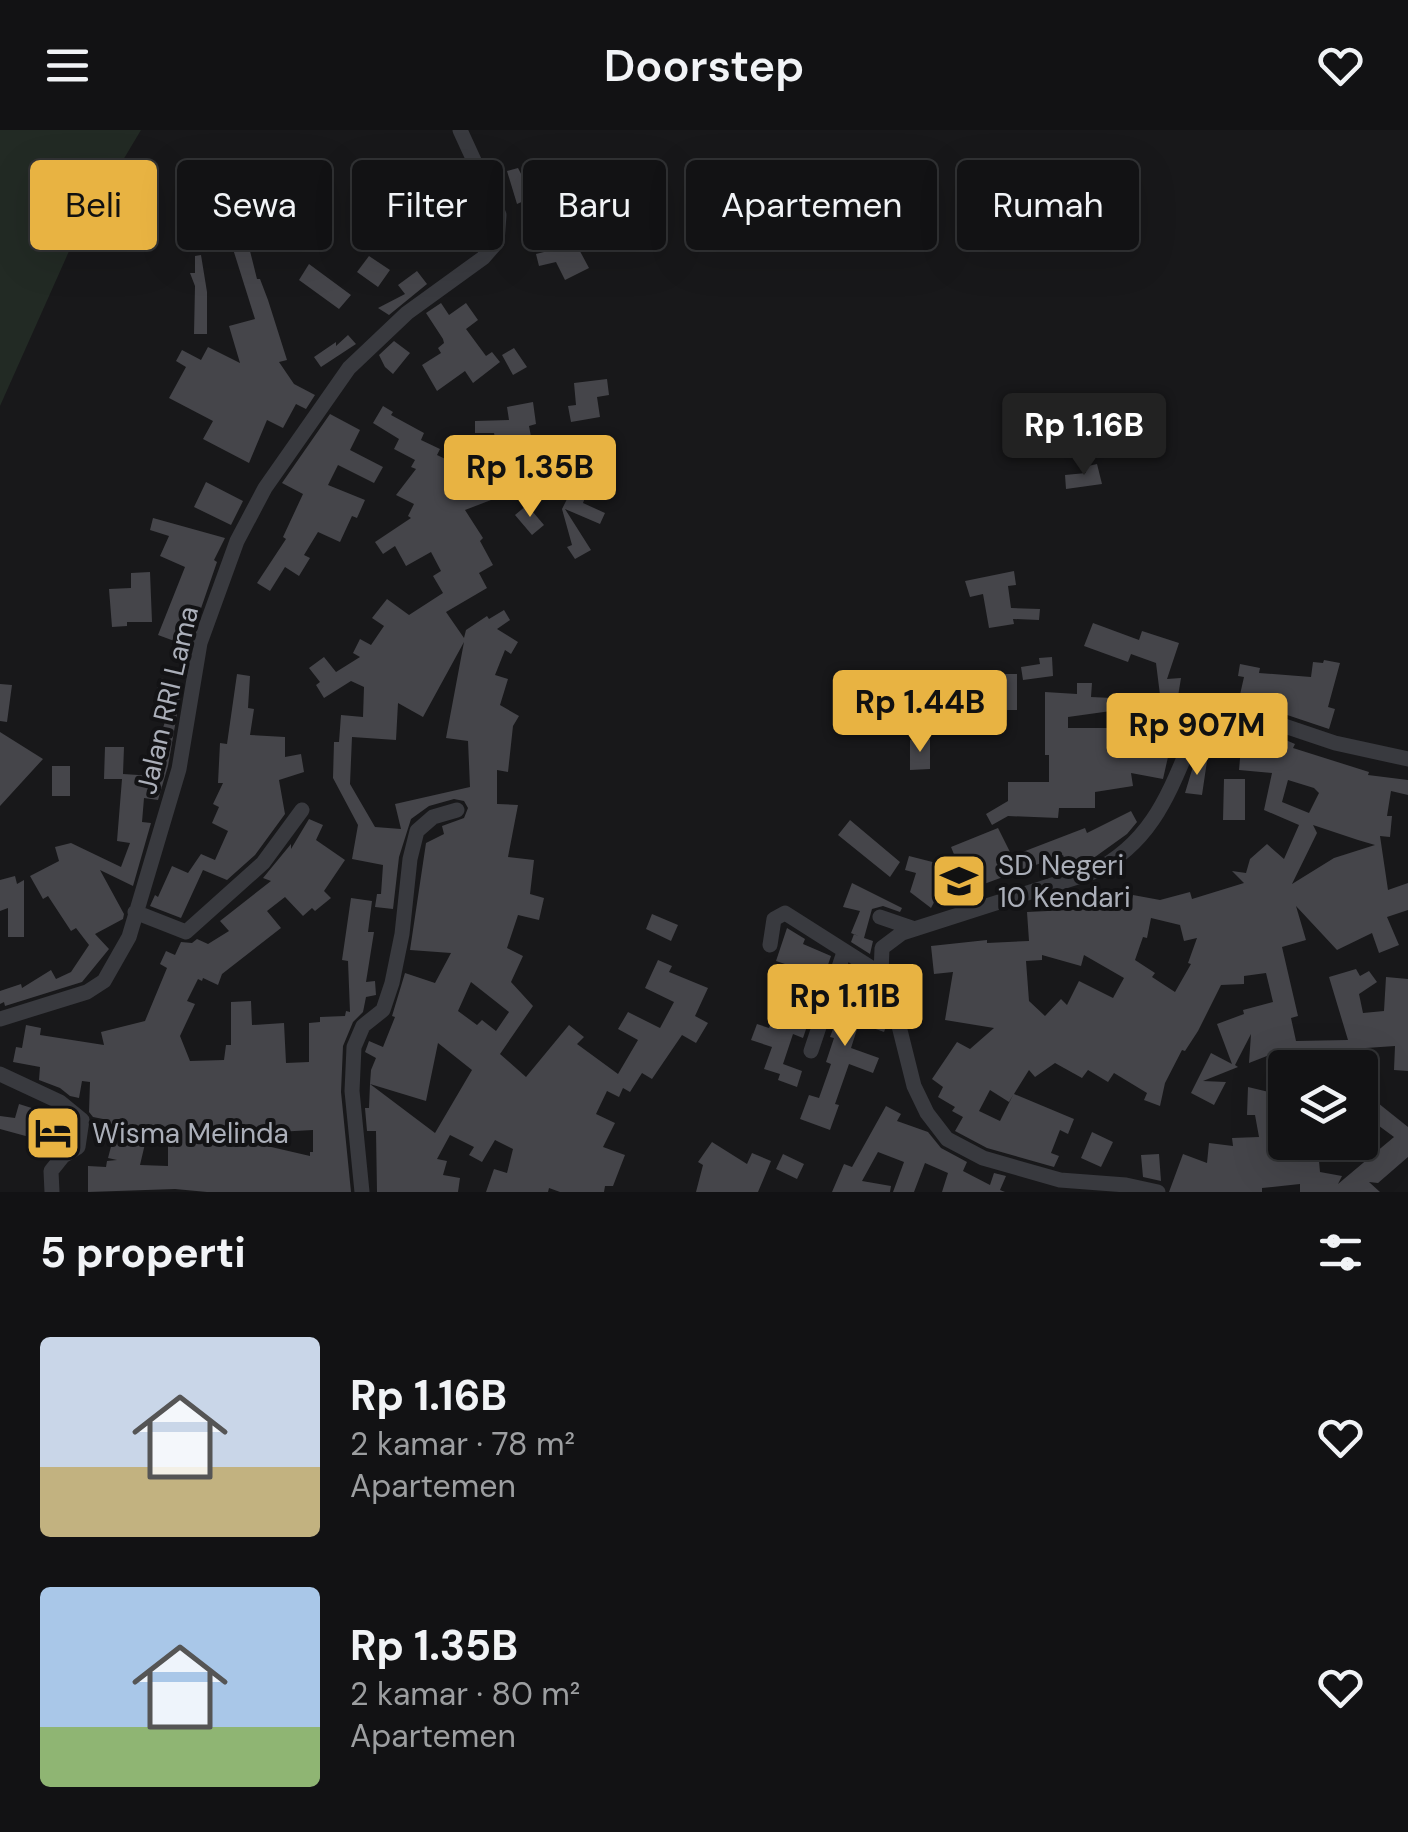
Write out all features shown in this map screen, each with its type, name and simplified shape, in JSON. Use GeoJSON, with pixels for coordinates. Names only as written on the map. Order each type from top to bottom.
{"type":"FeatureCollection","features":[{"type":"Feature","properties":{"kind":"street","name":"Jalan RRI Lama"},"geometry":{"type":"LineString","coordinates":[[0,1019],[98,986],[122,952],[179,770],[200,643],[237,540],[275,472],[349,368],[407,313],[493,249],[501,224],[460,130]]}},
{"type":"Feature","properties":{"kind":"street"},"geometry":{"type":"LineString","coordinates":[[1158,1192],[1126,1184],[1060,1180],[983,1158],[947,1139],[914,1086],[881,974],[882,948],[915,929],[1114,862],[1140,840],[1172,785],[1203,714],[1210,709],[1222,705],[1335,743],[1408,759]]}},
{"type":"Feature","properties":{"kind":"street"},"geometry":{"type":"LineString","coordinates":[[135,912],[186,932],[263,863],[302,810]]}},
{"type":"Feature","properties":{"kind":"street"},"geometry":{"type":"LineString","coordinates":[[362,1192],[352,1091],[354,1048],[370,1018],[382,1010],[392,983],[417,831],[433,817],[456,810]]}},
{"type":"Feature","properties":{"kind":"street"},"geometry":{"type":"LineString","coordinates":[[770,945],[774,919],[785,913],[881,974]]}},
{"type":"Feature","properties":{"kind":"street"},"geometry":{"type":"LineString","coordinates":[[880,917],[915,929]]}},
{"type":"Feature","properties":{"kind":"street"},"geometry":{"type":"LineString","coordinates":[[811,1051],[844,952]]}},
{"type":"Feature","properties":{"kind":"street"},"geometry":{"type":"LineString","coordinates":[[0,1074],[60,1102],[82,1120],[78,1147],[51,1172],[52,1192]]}},
{"type":"Feature","properties":{"kind":"shaded area"},"geometry":{"type":"Polygon","coordinates":[[[0,130],[141,130],[123,160],[30,160],[30,250],[70,250],[0,406],[0,130]]]}},
{"type":"Feature","properties":{"kind":"building"},"geometry":{"type":"Polygon","coordinates":[[[518,168],[523,178],[523,201],[517,204],[507,171],[518,168]]]}},
{"type":"Feature","properties":{"kind":"building"},"geometry":{"type":"Polygon","coordinates":[[[233,250],[250,250],[287,360],[279,362],[294,384],[315,395],[306,409],[296,404],[283,428],[267,420],[249,463],[203,439],[213,421],[169,398],[186,367],[176,361],[182,350],[201,360],[208,347],[240,363],[229,326],[255,319],[233,250]]]}},
{"type":"Feature","properties":{"kind":"building"},"geometry":{"type":"Polygon","coordinates":[[[579,250],[589,268],[565,280],[556,262],[539,266],[536,254],[579,250]]]}},
{"type":"Feature","properties":{"kind":"building"},"geometry":{"type":"Polygon","coordinates":[[[201,255],[207,292],[207,334],[194,334],[195,286],[190,273],[195,273],[195,256],[201,255]]]}},
{"type":"Feature","properties":{"kind":"building"},"geometry":{"type":"Polygon","coordinates":[[[369,256],[390,270],[378,287],[357,272],[369,256]]]}},
{"type":"Feature","properties":{"kind":"building"},"geometry":{"type":"Polygon","coordinates":[[[309,264],[351,295],[339,309],[299,280],[309,264]]]}},
{"type":"Feature","properties":{"kind":"building"},"geometry":{"type":"Polygon","coordinates":[[[417,271],[427,284],[389,315],[378,308],[405,294],[398,285],[417,271]]]}},
{"type":"Feature","properties":{"kind":"building"},"geometry":{"type":"Polygon","coordinates":[[[441,303],[449,315],[466,303],[478,320],[466,329],[486,356],[492,352],[500,362],[473,383],[465,371],[437,391],[422,365],[441,353],[438,348],[443,339],[426,313],[441,303]]]}},
{"type":"Feature","properties":{"kind":"building"},"geometry":{"type":"Polygon","coordinates":[[[348,335],[356,344],[321,367],[314,357],[348,335]]]}},
{"type":"Feature","properties":{"kind":"building"},"geometry":{"type":"Polygon","coordinates":[[[394,341],[410,353],[393,374],[379,355],[394,341]]]}},
{"type":"Feature","properties":{"kind":"building"},"geometry":{"type":"Polygon","coordinates":[[[514,348],[527,367],[513,375],[502,355],[514,348]]]}},
{"type":"Feature","properties":{"kind":"building"},"geometry":{"type":"Polygon","coordinates":[[[607,379],[609,395],[597,397],[600,417],[571,422],[568,406],[576,405],[574,383],[607,379]]]}},
{"type":"Feature","properties":{"kind":"building"},"geometry":{"type":"Polygon","coordinates":[[[533,402],[536,424],[529,426],[535,457],[521,460],[533,484],[465,510],[483,538],[480,541],[493,565],[479,573],[487,588],[446,612],[464,638],[466,630],[504,610],[510,620],[497,629],[518,642],[511,654],[505,650],[495,675],[508,679],[500,705],[519,716],[513,726],[508,772],[497,770],[497,804],[518,805],[508,857],[534,860],[530,894],[544,898],[539,920],[518,915],[507,948],[523,956],[511,982],[533,1006],[500,1054],[526,1077],[569,1025],[584,1037],[577,1044],[618,1074],[638,1040],[618,1029],[628,1012],[660,1028],[674,1002],[645,988],[658,960],[672,966],[669,972],[708,988],[695,1016],[708,1023],[696,1043],[682,1035],[652,1079],[642,1073],[630,1092],[623,1088],[619,1097],[607,1091],[596,1114],[615,1123],[603,1147],[625,1155],[613,1186],[605,1186],[604,1192],[560,1192],[549,1188],[548,1192],[486,1192],[494,1169],[507,1173],[513,1149],[495,1140],[482,1162],[469,1155],[474,1147],[450,1135],[437,1159],[447,1161],[443,1175],[460,1178],[458,1192],[377,1192],[376,1131],[367,1131],[365,1108],[369,1108],[370,1084],[371,1070],[376,1058],[365,1052],[369,1041],[383,1047],[405,973],[435,983],[451,953],[410,950],[426,843],[444,834],[442,826],[464,818],[468,808],[464,801],[454,799],[429,806],[411,819],[399,857],[393,909],[375,907],[377,894],[381,894],[383,865],[352,859],[358,825],[333,778],[334,742],[339,742],[341,715],[363,717],[364,687],[351,681],[324,698],[316,685],[320,682],[309,668],[324,657],[336,672],[360,657],[353,653],[360,639],[371,645],[384,626],[372,618],[387,599],[409,615],[443,593],[433,576],[441,571],[431,552],[406,566],[395,546],[383,554],[375,542],[411,518],[408,516],[414,504],[396,495],[416,469],[411,467],[415,460],[394,449],[399,439],[373,423],[383,406],[393,412],[391,415],[424,433],[421,440],[440,449],[437,455],[460,466],[454,478],[473,489],[503,476],[494,433],[475,433],[475,421],[509,420],[507,407],[533,402]],[[464,642],[423,717],[398,703],[396,740],[352,737],[350,784],[375,827],[401,829],[395,804],[470,787],[468,741],[446,738],[464,642]],[[471,982],[458,1011],[477,1025],[482,1020],[496,1031],[509,1012],[471,982]],[[438,1043],[426,1101],[370,1084],[435,1133],[472,1070],[438,1043]]]}},
{"type":"Feature","properties":{"kind":"building"},"geometry":{"type":"Polygon","coordinates":[[[330,414],[360,430],[350,450],[383,467],[374,483],[338,465],[328,485],[365,500],[357,518],[352,516],[340,542],[318,532],[304,555],[310,558],[299,576],[285,567],[270,591],[257,583],[286,539],[283,537],[303,494],[282,483],[330,414]]]}},
{"type":"Feature","properties":{"kind":"building"},"geometry":{"type":"Polygon","coordinates":[[[579,440],[583,465],[551,471],[544,448],[579,440]]]}},
{"type":"Feature","properties":{"kind":"building"},"geometry":{"type":"Polygon","coordinates":[[[1097,464],[1102,484],[1066,489],[1065,475],[1086,473],[1084,467],[1097,464]]]}},
{"type":"Feature","properties":{"kind":"building"},"geometry":{"type":"Polygon","coordinates":[[[206,482],[243,501],[231,525],[194,507],[206,482]]]}},
{"type":"Feature","properties":{"kind":"building"},"geometry":{"type":"Polygon","coordinates":[[[562,483],[587,492],[583,503],[605,513],[600,524],[565,509],[591,550],[575,559],[567,547],[572,545],[562,509],[567,499],[557,495],[562,483]]]}},
{"type":"Feature","properties":{"kind":"building"},"geometry":{"type":"Polygon","coordinates":[[[527,505],[544,525],[532,535],[515,515],[527,505]]]}},
{"type":"Feature","properties":{"kind":"building"},"geometry":{"type":"Polygon","coordinates":[[[153,518],[225,538],[214,560],[217,562],[188,646],[158,635],[185,567],[160,556],[169,536],[150,530],[153,518]]]}},
{"type":"Feature","properties":{"kind":"building"},"geometry":{"type":"Polygon","coordinates":[[[1014,571],[1016,585],[1008,586],[1011,608],[1040,609],[1039,620],[1013,619],[1014,624],[989,628],[983,594],[970,597],[965,581],[1014,571]]]}},
{"type":"Feature","properties":{"kind":"building"},"geometry":{"type":"Polygon","coordinates":[[[150,572],[152,622],[127,622],[127,626],[112,627],[109,589],[131,588],[131,573],[150,572]]]}},
{"type":"Feature","properties":{"kind":"building"},"geometry":{"type":"Polygon","coordinates":[[[1093,623],[1139,640],[1142,631],[1179,643],[1167,679],[1181,678],[1171,739],[1158,740],[1156,696],[1160,695],[1156,663],[1131,654],[1128,662],[1084,646],[1093,623]]]}},
{"type":"Feature","properties":{"kind":"building"},"geometry":{"type":"Polygon","coordinates":[[[1052,657],[1053,676],[1023,680],[1021,667],[1040,664],[1039,658],[1052,657]]]}},
{"type":"Feature","properties":{"kind":"building"},"geometry":{"type":"Polygon","coordinates":[[[1313,662],[1340,663],[1328,707],[1335,709],[1329,729],[1239,699],[1244,677],[1238,676],[1240,664],[1260,668],[1259,673],[1311,677],[1313,662]]]}},
{"type":"Feature","properties":{"kind":"building"},"geometry":{"type":"Polygon","coordinates":[[[237,674],[250,676],[248,708],[254,709],[250,735],[285,737],[285,757],[301,754],[304,772],[279,780],[285,814],[255,855],[227,880],[203,870],[181,918],[150,906],[172,866],[188,873],[201,854],[215,860],[228,831],[212,823],[219,807],[213,804],[223,783],[218,783],[220,743],[227,744],[237,674]]]}},
{"type":"Feature","properties":{"kind":"building"},"geometry":{"type":"Polygon","coordinates":[[[986,674],[1017,674],[1017,710],[1007,710],[1007,720],[948,718],[947,695],[986,694],[986,674]]]}},
{"type":"Feature","properties":{"kind":"building"},"geometry":{"type":"Polygon","coordinates":[[[161,678],[182,685],[158,800],[144,798],[142,822],[151,823],[133,886],[100,870],[124,914],[123,919],[95,934],[109,949],[82,982],[5,1006],[4,1002],[0,1004],[0,991],[21,984],[22,988],[51,970],[56,979],[71,972],[89,945],[76,928],[71,931],[48,896],[43,899],[30,876],[59,861],[55,847],[71,843],[121,867],[130,843],[117,841],[122,779],[104,779],[105,747],[124,747],[123,774],[154,776],[158,742],[166,719],[158,717],[163,701],[154,698],[161,678]]]}},
{"type":"Feature","properties":{"kind":"building"},"geometry":{"type":"Polygon","coordinates":[[[1077,683],[1092,683],[1091,697],[1112,698],[1111,711],[1068,717],[1068,728],[1135,728],[1135,741],[1117,742],[1117,750],[1168,757],[1163,779],[1131,773],[1133,786],[1095,792],[1095,808],[1059,808],[1058,818],[1008,816],[992,825],[986,814],[1008,801],[1008,782],[1049,782],[1045,692],[1077,694],[1077,683]]]}},
{"type":"Feature","properties":{"kind":"building"},"geometry":{"type":"Polygon","coordinates":[[[0,684],[12,685],[7,722],[0,721],[0,684]]]}},
{"type":"Feature","properties":{"kind":"building"},"geometry":{"type":"Polygon","coordinates":[[[0,732],[43,759],[0,806],[0,732]]]}},
{"type":"Feature","properties":{"kind":"building"},"geometry":{"type":"Polygon","coordinates":[[[1274,735],[1295,744],[1293,748],[1369,772],[1368,775],[1408,780],[1408,795],[1391,791],[1387,816],[1392,816],[1390,837],[1380,836],[1388,890],[1408,883],[1408,910],[1387,917],[1399,945],[1379,953],[1372,933],[1337,950],[1296,906],[1306,940],[1282,947],[1298,1016],[1291,1018],[1296,1041],[1348,1040],[1329,977],[1356,969],[1360,976],[1369,971],[1377,982],[1359,994],[1363,1013],[1384,1011],[1386,977],[1408,979],[1408,1071],[1394,1070],[1395,1046],[1366,1050],[1268,1050],[1268,1056],[1249,1063],[1251,1034],[1235,1065],[1238,1067],[1203,1081],[1226,1082],[1214,1105],[1191,1093],[1211,1053],[1232,1064],[1217,1024],[1244,1014],[1243,1010],[1273,1002],[1266,973],[1244,976],[1244,984],[1221,985],[1165,1083],[1160,1106],[1144,1100],[1147,1093],[1114,1073],[1108,1082],[1088,1070],[1082,1078],[1055,1063],[1035,1077],[1029,1070],[1014,1094],[1074,1119],[1068,1134],[1060,1130],[1051,1153],[1059,1156],[1054,1167],[987,1148],[955,1131],[963,1117],[938,1097],[943,1087],[932,1079],[957,1042],[970,1049],[994,1028],[945,1020],[953,972],[934,974],[931,946],[987,940],[1029,941],[1027,912],[1089,909],[1091,901],[1129,911],[1133,895],[1160,900],[1190,892],[1192,899],[1244,883],[1232,871],[1246,873],[1250,859],[1267,844],[1284,859],[1299,825],[1264,810],[1272,773],[1239,770],[1242,736],[1273,739],[1274,735]],[[1288,780],[1282,802],[1309,813],[1319,793],[1288,780]],[[1313,825],[1317,833],[1292,884],[1334,858],[1375,845],[1313,825]],[[1151,918],[1147,938],[1143,937],[1135,960],[1175,992],[1191,964],[1188,963],[1197,938],[1184,941],[1180,925],[1151,918]],[[1042,955],[1042,960],[1026,961],[1029,1001],[1045,1016],[1061,999],[1067,1005],[1079,981],[1113,998],[1124,978],[1084,955],[1081,966],[1042,955]],[[990,1090],[979,1111],[1000,1121],[1013,1095],[1009,1102],[990,1090]]]}},
{"type":"Feature","properties":{"kind":"building"},"geometry":{"type":"Polygon","coordinates":[[[930,739],[930,769],[910,770],[910,740],[930,739]]]}},
{"type":"Feature","properties":{"kind":"building"},"geometry":{"type":"Polygon","coordinates":[[[1195,760],[1207,761],[1202,795],[1185,793],[1195,760]]]}},
{"type":"Feature","properties":{"kind":"building"},"geometry":{"type":"Polygon","coordinates":[[[52,766],[70,766],[70,796],[52,796],[52,766]]]}},
{"type":"Feature","properties":{"kind":"building"},"geometry":{"type":"Polygon","coordinates":[[[1224,779],[1245,779],[1245,820],[1223,820],[1224,779]]]}},
{"type":"Feature","properties":{"kind":"building"},"geometry":{"type":"Polygon","coordinates":[[[1131,811],[1137,822],[1127,834],[1088,862],[1068,868],[1063,855],[965,891],[943,885],[931,908],[910,892],[916,873],[905,870],[909,856],[960,869],[951,847],[998,828],[1012,856],[1085,828],[1087,833],[1131,811]]]}},
{"type":"Feature","properties":{"kind":"building"},"geometry":{"type":"Polygon","coordinates":[[[309,819],[323,825],[316,840],[345,860],[324,891],[331,898],[303,916],[285,897],[267,911],[281,928],[222,974],[218,985],[198,979],[187,1001],[195,1004],[180,1036],[190,1061],[224,1060],[226,1045],[231,1045],[231,1002],[251,1001],[252,1025],[284,1023],[286,1063],[309,1062],[309,1023],[350,1012],[348,961],[342,960],[351,898],[372,901],[368,932],[374,932],[366,982],[375,981],[376,995],[366,997],[363,1012],[353,1022],[343,1046],[341,1092],[351,1192],[88,1192],[88,1166],[106,1167],[107,1161],[117,1160],[108,1158],[113,1139],[104,1137],[108,1120],[93,1117],[89,1112],[90,1082],[82,1081],[79,1098],[70,1096],[39,1080],[40,1067],[13,1062],[16,1047],[22,1048],[26,1025],[41,1028],[40,1035],[104,1045],[101,1032],[145,1021],[167,968],[160,964],[166,951],[175,955],[181,942],[192,943],[197,939],[208,944],[229,931],[220,921],[271,881],[263,878],[291,844],[291,849],[309,819]],[[313,1130],[220,1135],[310,1156],[313,1130]],[[148,1131],[140,1165],[168,1166],[168,1135],[148,1131]]]}},
{"type":"Feature","properties":{"kind":"building"},"geometry":{"type":"Polygon","coordinates":[[[850,820],[900,862],[890,877],[838,835],[850,820]]]}},
{"type":"Feature","properties":{"kind":"building"},"geometry":{"type":"Polygon","coordinates":[[[15,876],[17,884],[24,880],[24,937],[8,937],[8,908],[0,911],[0,880],[15,876]]]}},
{"type":"Feature","properties":{"kind":"building"},"geometry":{"type":"Polygon","coordinates":[[[852,883],[902,908],[900,912],[883,906],[872,909],[864,938],[873,941],[870,954],[851,942],[860,911],[843,907],[852,883]]]}},
{"type":"Feature","properties":{"kind":"building"},"geometry":{"type":"Polygon","coordinates":[[[652,914],[678,925],[671,941],[646,929],[652,914]]]}},
{"type":"Feature","properties":{"kind":"building"},"geometry":{"type":"Polygon","coordinates":[[[787,928],[805,939],[803,944],[831,956],[803,1038],[793,1034],[783,1064],[802,1071],[797,1087],[778,1080],[780,1074],[764,1069],[772,1047],[751,1040],[757,1024],[769,1028],[791,966],[776,961],[787,928]]]}},
{"type":"Feature","properties":{"kind":"building"},"geometry":{"type":"Polygon","coordinates":[[[851,968],[872,981],[866,1004],[882,1010],[887,1024],[884,1032],[859,1023],[851,1048],[879,1058],[873,1073],[849,1064],[830,1130],[800,1119],[809,1095],[819,1098],[831,1064],[826,1062],[834,1038],[830,1037],[851,968]]]}},
{"type":"Feature","properties":{"kind":"building"},"geometry":{"type":"Polygon","coordinates":[[[1248,1087],[1268,1092],[1268,1160],[1319,1161],[1320,1172],[1342,1176],[1338,1184],[1367,1160],[1378,1160],[1378,1150],[1394,1137],[1378,1125],[1378,1103],[1408,1127],[1408,1157],[1378,1183],[1369,1182],[1380,1192],[1300,1192],[1300,1184],[1262,1188],[1262,1192],[1169,1192],[1183,1154],[1207,1163],[1209,1143],[1233,1146],[1232,1138],[1259,1137],[1255,1115],[1247,1115],[1248,1087]]]}},
{"type":"Feature","properties":{"kind":"building"},"geometry":{"type":"Polygon","coordinates":[[[19,1104],[38,1110],[36,1116],[68,1123],[68,1140],[56,1148],[0,1129],[0,1116],[15,1118],[19,1104]]]}},
{"type":"Feature","properties":{"kind":"building"},"geometry":{"type":"Polygon","coordinates":[[[886,1106],[901,1114],[897,1121],[928,1132],[941,1148],[967,1162],[963,1171],[990,1185],[994,1173],[1006,1176],[1000,1190],[1005,1192],[942,1192],[948,1173],[925,1163],[914,1192],[893,1192],[904,1162],[878,1152],[862,1181],[891,1186],[890,1192],[832,1192],[844,1164],[852,1167],[886,1106]]]}},
{"type":"Feature","properties":{"kind":"building"},"geometry":{"type":"Polygon","coordinates":[[[1092,1132],[1113,1142],[1101,1167],[1081,1158],[1092,1132]]]}},
{"type":"Feature","properties":{"kind":"building"},"geometry":{"type":"Polygon","coordinates":[[[712,1142],[747,1164],[752,1153],[771,1161],[758,1192],[696,1192],[703,1165],[698,1162],[712,1142]]]}},
{"type":"Feature","properties":{"kind":"building"},"geometry":{"type":"Polygon","coordinates":[[[783,1154],[804,1164],[797,1179],[776,1169],[783,1154]]]}},
{"type":"Feature","properties":{"kind":"building"},"geometry":{"type":"Polygon","coordinates":[[[1159,1154],[1161,1181],[1143,1177],[1141,1155],[1159,1154]]]}},
{"type":"Feature","properties":{"kind":"place","name":"SD Negeri 10 Kendari"},"geometry":{"type":"Point","coordinates":[959,881]}},
{"type":"Feature","properties":{"kind":"place","name":"Wisma Melinda"},"geometry":{"type":"Point","coordinates":[53,1133]}}]}
